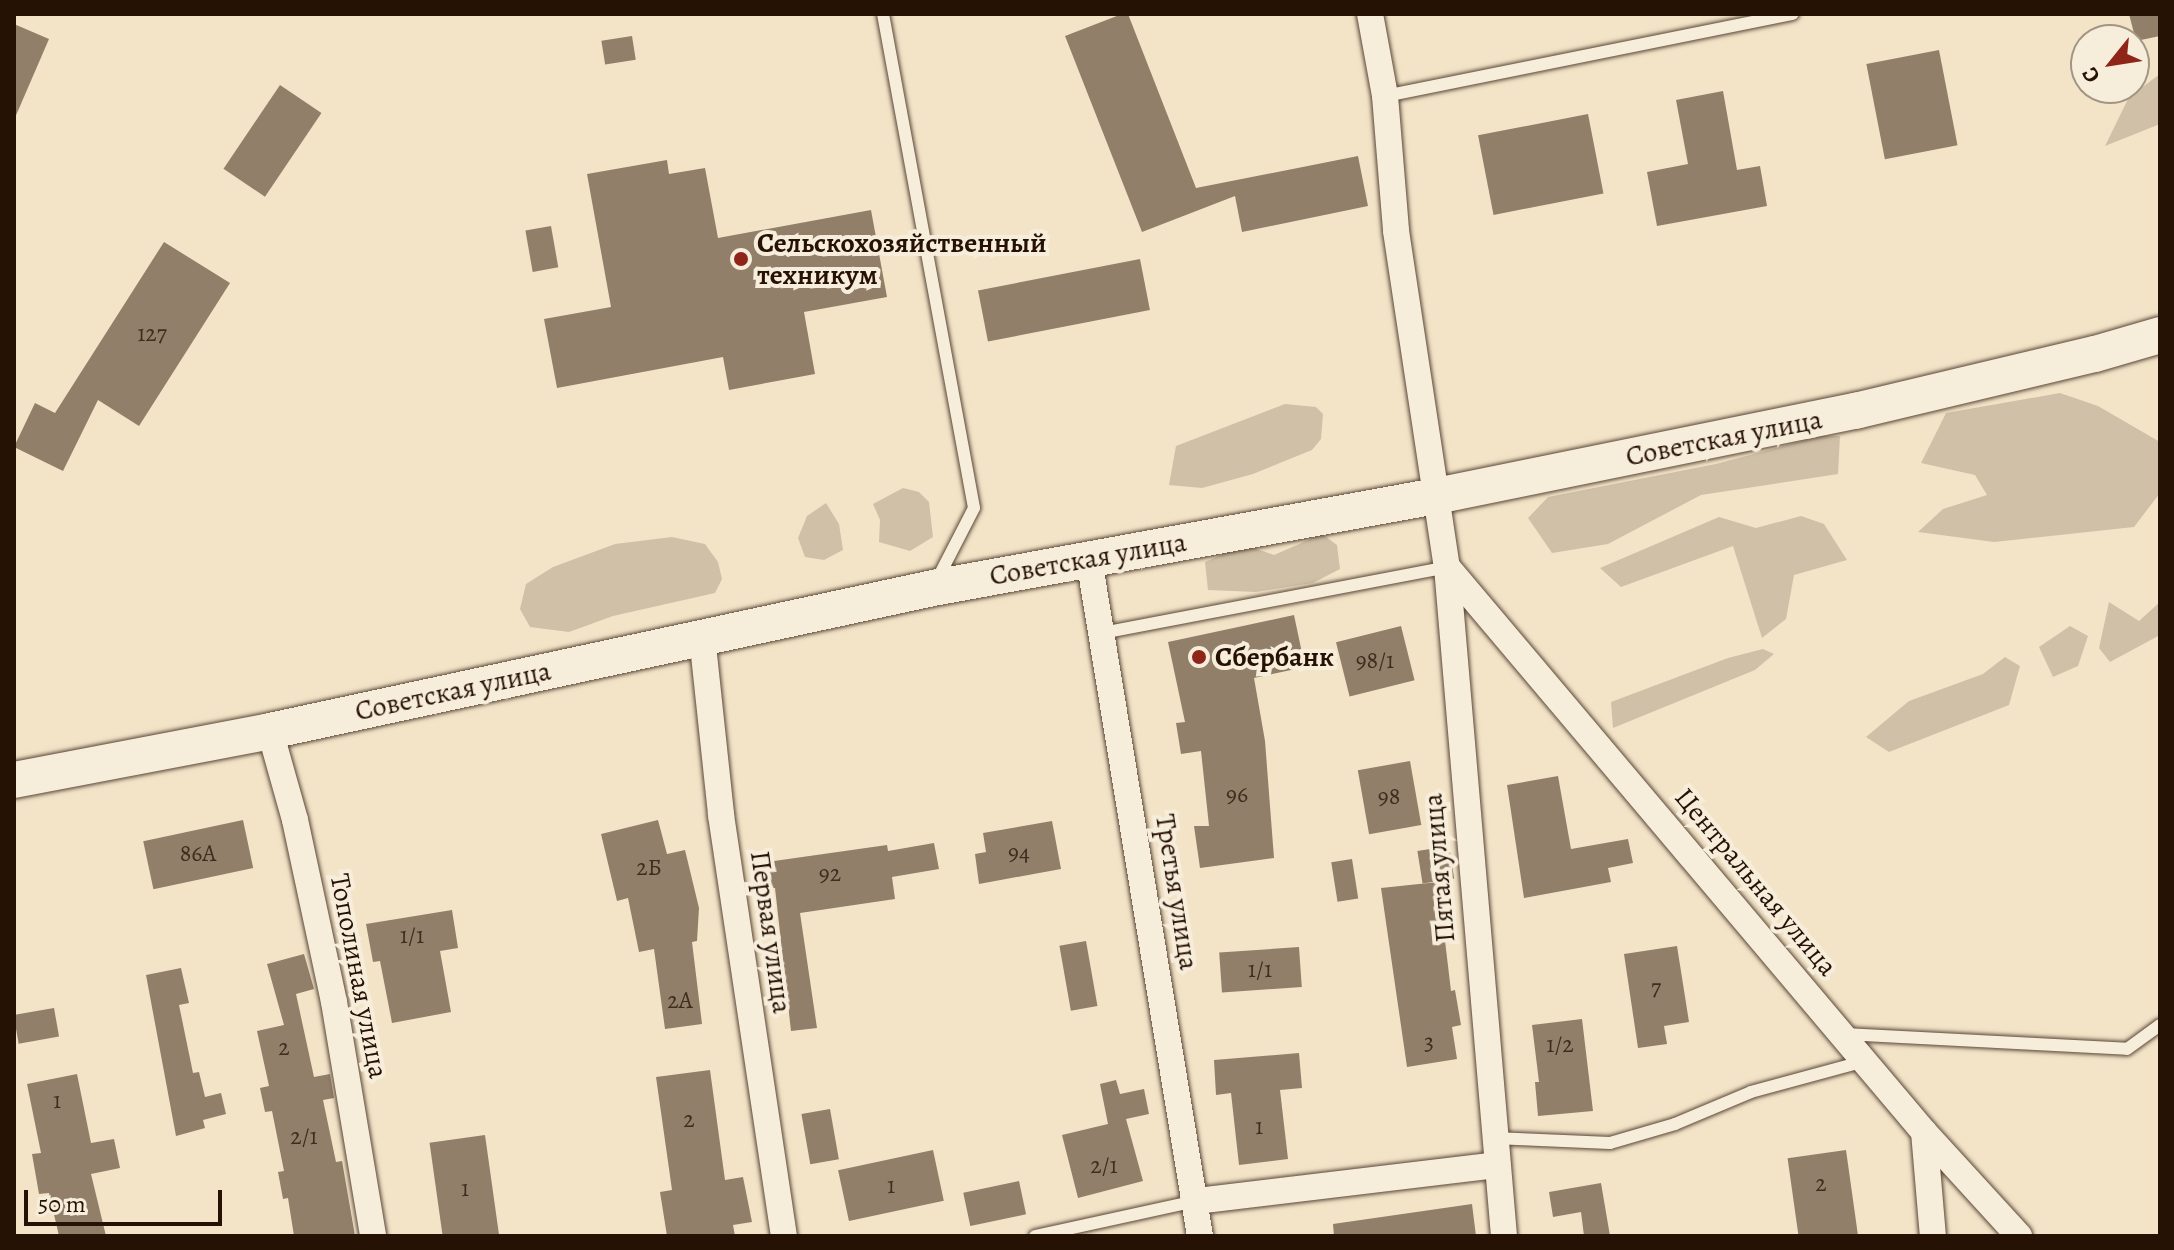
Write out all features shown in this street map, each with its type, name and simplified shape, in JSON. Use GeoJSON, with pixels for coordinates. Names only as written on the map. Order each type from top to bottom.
{"type":"FeatureCollection","features":[{"type":"Feature","properties":{"kind":"main road","name":"Советская улица"},"geometry":{"type":"LineString","coordinates":[[14,780],[270,731],[933,588],[1436,496],[1855,411],[2160,335]]}},
{"type":"Feature","properties":{"kind":"street","name":"Пятая улица"},"geometry":{"type":"LineString","coordinates":[[1370,14],[1385,96],[1396,231],[1447,567],[1504,1236]]}},
{"type":"Feature","properties":{"kind":"street","name":"Третья улица"},"geometry":{"type":"LineString","coordinates":[[1089,559],[1200,1236]]}},
{"type":"Feature","properties":{"kind":"street","name":"Центральная улица"},"geometry":{"type":"LineString","coordinates":[[1447,567],[1924,1132],[2019,1236]]}},
{"type":"Feature","properties":{"kind":"street","name":"Первая улица"},"geometry":{"type":"LineString","coordinates":[[702,636],[721,815],[784,1236]]}},
{"type":"Feature","properties":{"kind":"street","name":"Тополиная улица"},"geometry":{"type":"LineString","coordinates":[[270,731],[295,820],[334,1002],[373,1236]]}},
{"type":"Feature","properties":{"kind":"street"},"geometry":{"type":"LineString","coordinates":[[1924,1132],[1933,1236]]}},
{"type":"Feature","properties":{"kind":"street"},"geometry":{"type":"LineString","coordinates":[[1196,1201],[1496,1165]]}},
{"type":"Feature","properties":{"kind":"lane"},"geometry":{"type":"LineString","coordinates":[[883,14],[974,508],[933,588]]}},
{"type":"Feature","properties":{"kind":"lane"},"geometry":{"type":"LineString","coordinates":[[1385,96],[1793,14]]}},
{"type":"Feature","properties":{"kind":"lane"},"geometry":{"type":"LineString","coordinates":[[1102,633],[1447,567]]}},
{"type":"Feature","properties":{"kind":"lane"},"geometry":{"type":"LineString","coordinates":[[1844,1034],[2127,1049],[2160,1025]]}},
{"type":"Feature","properties":{"kind":"lane"},"geometry":{"type":"LineString","coordinates":[[1494,1138],[1610,1143],[1675,1124],[1751,1092],[1865,1060]]}},
{"type":"Feature","properties":{"kind":"lane"},"geometry":{"type":"LineString","coordinates":[[1035,1236],[1196,1201]]}},
{"type":"Feature","properties":{"kind":"shaded area"},"geometry":{"type":"Polygon","coordinates":[[[2160,74],[2160,124],[2105,146],[2126,104],[2150,104],[2150,81],[2160,74]]]}},
{"type":"Feature","properties":{"kind":"shaded area"},"geometry":{"type":"Polygon","coordinates":[[[2060,393],[2098,406],[2160,442],[2160,493],[2134,527],[1994,542],[1918,532],[1943,509],[1987,495],[1975,475],[1921,463],[1946,413],[2060,393]]]}},
{"type":"Feature","properties":{"kind":"shaded area"},"geometry":{"type":"Polygon","coordinates":[[[1285,404],[1316,407],[1323,414],[1321,439],[1312,450],[1253,474],[1202,488],[1169,485],[1176,446],[1285,404]]]}},
{"type":"Feature","properties":{"kind":"shaded area"},"geometry":{"type":"Polygon","coordinates":[[[1821,436],[1840,436],[1838,474],[1701,495],[1608,544],[1552,553],[1528,518],[1548,497],[1716,464],[1821,436]]]}},
{"type":"Feature","properties":{"kind":"shaded area"},"geometry":{"type":"Polygon","coordinates":[[[903,488],[919,492],[929,502],[933,537],[910,551],[879,542],[880,520],[873,504],[903,488]]]}},
{"type":"Feature","properties":{"kind":"shaded area"},"geometry":{"type":"Polygon","coordinates":[[[826,503],[839,524],[843,550],[824,560],[805,557],[798,538],[807,516],[826,503]]]}},
{"type":"Feature","properties":{"kind":"shaded area"},"geometry":{"type":"Polygon","coordinates":[[[1801,516],[1824,524],[1847,560],[1794,575],[1786,619],[1762,638],[1733,546],[1621,587],[1600,568],[1719,517],[1756,528],[1801,516]]]}},
{"type":"Feature","properties":{"kind":"shaded area"},"geometry":{"type":"Polygon","coordinates":[[[1322,534],[1337,545],[1340,569],[1313,583],[1256,592],[1208,590],[1205,562],[1245,545],[1274,555],[1322,534]]]}},
{"type":"Feature","properties":{"kind":"shaded area"},"geometry":{"type":"Polygon","coordinates":[[[672,537],[705,544],[718,562],[722,579],[715,593],[613,616],[569,632],[530,627],[520,609],[526,584],[553,567],[615,544],[672,537]]]}},
{"type":"Feature","properties":{"kind":"shaded area"},"geometry":{"type":"Polygon","coordinates":[[[2109,602],[2139,621],[2160,602],[2160,635],[2110,662],[2099,648],[2109,602]]]}},
{"type":"Feature","properties":{"kind":"shaded area"},"geometry":{"type":"Polygon","coordinates":[[[2070,626],[2088,636],[2078,666],[2053,677],[2039,647],[2070,626]]]}},
{"type":"Feature","properties":{"kind":"shaded area"},"geometry":{"type":"Polygon","coordinates":[[[1763,649],[1774,654],[1755,670],[1613,728],[1611,702],[1728,658],[1763,649]]]}},
{"type":"Feature","properties":{"kind":"shaded area"},"geometry":{"type":"Polygon","coordinates":[[[2005,657],[2020,666],[2009,705],[1889,752],[1866,737],[1909,701],[1983,674],[2005,657]]]}},
{"type":"Feature","properties":{"kind":"building"},"geometry":{"type":"Polygon","coordinates":[[[1128,14],[1196,188],[1358,156],[1368,206],[1242,232],[1235,196],[1142,232],[1065,36],[1128,14]]]}},
{"type":"Feature","properties":{"kind":"building"},"geometry":{"type":"Polygon","coordinates":[[[2129,14],[2160,14],[2160,36],[2150,38],[2150,24],[2132,24],[2129,14]]]}},
{"type":"Feature","properties":{"kind":"building"},"geometry":{"type":"Polygon","coordinates":[[[14,24],[49,39],[14,120],[14,24]]]}},
{"type":"Feature","properties":{"kind":"building"},"geometry":{"type":"Polygon","coordinates":[[[632,36],[636,60],[605,65],[601,41],[632,36]]]}},
{"type":"Feature","properties":{"kind":"building"},"geometry":{"type":"Polygon","coordinates":[[[1939,50],[1958,145],[1885,159],[1866,64],[1939,50]]]}},
{"type":"Feature","properties":{"kind":"building"},"geometry":{"type":"Polygon","coordinates":[[[280,85],[321,113],[265,197],[224,169],[280,85]]]}},
{"type":"Feature","properties":{"kind":"building"},"geometry":{"type":"Polygon","coordinates":[[[1723,91],[1737,170],[1760,166],[1767,206],[1657,226],[1647,172],[1688,164],[1676,100],[1723,91]]]}},
{"type":"Feature","properties":{"kind":"building"},"geometry":{"type":"Polygon","coordinates":[[[1588,114],[1603,194],[1494,215],[1478,135],[1588,114]]]}},
{"type":"Feature","properties":{"kind":"building","name":"Сельскохозяйственный техникум"},"geometry":{"type":"Polygon","coordinates":[[[667,160],[669,174],[705,168],[718,238],[871,210],[887,297],[804,312],[815,374],[729,390],[723,357],[557,388],[544,319],[611,307],[587,174],[667,160]]]}},
{"type":"Feature","properties":{"kind":"building"},"geometry":{"type":"Polygon","coordinates":[[[551,226],[558,267],[533,272],[525,231],[551,226]]]}},
{"type":"Feature","properties":{"kind":"building"},"geometry":{"type":"Polygon","coordinates":[[[164,242],[230,283],[139,426],[98,400],[63,471],[14,447],[35,403],[55,413],[164,242]]]}},
{"type":"Feature","properties":{"kind":"building"},"geometry":{"type":"Polygon","coordinates":[[[1140,259],[1150,310],[988,342],[978,290],[1140,259]]]}},
{"type":"Feature","properties":{"kind":"building"},"geometry":{"type":"Polygon","coordinates":[[[1294,615],[1305,667],[1254,678],[1265,741],[1274,858],[1200,868],[1194,826],[1209,826],[1201,751],[1181,754],[1176,723],[1185,722],[1168,642],[1294,615]]]}},
{"type":"Feature","properties":{"kind":"building"},"geometry":{"type":"Polygon","coordinates":[[[1401,626],[1415,680],[1350,697],[1336,642],[1401,626]]]}},
{"type":"Feature","properties":{"kind":"building"},"geometry":{"type":"Polygon","coordinates":[[[1410,761],[1421,825],[1369,834],[1358,770],[1410,761]]]}},
{"type":"Feature","properties":{"kind":"building"},"geometry":{"type":"Polygon","coordinates":[[[1558,776],[1571,849],[1628,839],[1633,863],[1608,868],[1611,882],[1524,898],[1507,785],[1558,776]]]}},
{"type":"Feature","properties":{"kind":"building"},"geometry":{"type":"Polygon","coordinates":[[[243,820],[253,868],[153,889],[143,841],[243,820]]]}},
{"type":"Feature","properties":{"kind":"building"},"geometry":{"type":"Polygon","coordinates":[[[658,820],[667,854],[685,850],[699,908],[697,941],[692,942],[702,1024],[665,1029],[654,949],[639,952],[628,898],[617,901],[601,834],[658,820]]]}},
{"type":"Feature","properties":{"kind":"building"},"geometry":{"type":"Polygon","coordinates":[[[1052,821],[1061,869],[979,884],[975,854],[986,852],[983,833],[1052,821]]]}},
{"type":"Feature","properties":{"kind":"building"},"geometry":{"type":"Polygon","coordinates":[[[934,843],[939,869],[892,877],[895,899],[800,913],[817,1028],[791,1031],[775,888],[771,888],[767,862],[887,845],[888,851],[934,843]]]}},
{"type":"Feature","properties":{"kind":"building"},"geometry":{"type":"Polygon","coordinates":[[[1449,846],[1454,879],[1423,884],[1417,851],[1449,846]]]}},
{"type":"Feature","properties":{"kind":"building"},"geometry":{"type":"Polygon","coordinates":[[[1352,859],[1358,899],[1338,902],[1331,862],[1352,859]]]}},
{"type":"Feature","properties":{"kind":"building"},"geometry":{"type":"Polygon","coordinates":[[[1438,882],[1451,991],[1455,990],[1461,1025],[1452,1027],[1457,1059],[1407,1067],[1381,888],[1438,882]]]}},
{"type":"Feature","properties":{"kind":"building"},"geometry":{"type":"Polygon","coordinates":[[[452,910],[458,948],[440,951],[451,1012],[392,1023],[380,961],[373,962],[366,924],[452,910]]]}},
{"type":"Feature","properties":{"kind":"building"},"geometry":{"type":"Polygon","coordinates":[[[1086,941],[1097,1006],[1071,1011],[1059,946],[1086,941]]]}},
{"type":"Feature","properties":{"kind":"building"},"geometry":{"type":"Polygon","coordinates":[[[1677,946],[1689,1022],[1664,1026],[1667,1044],[1638,1048],[1624,954],[1677,946]]]}},
{"type":"Feature","properties":{"kind":"building"},"geometry":{"type":"Polygon","coordinates":[[[1299,947],[1302,987],[1222,992],[1219,953],[1299,947]]]}},
{"type":"Feature","properties":{"kind":"building"},"geometry":{"type":"Polygon","coordinates":[[[304,954],[314,989],[296,994],[314,1077],[330,1074],[334,1098],[323,1100],[336,1162],[342,1161],[355,1236],[294,1236],[288,1198],[283,1199],[278,1172],[284,1171],[272,1111],[265,1112],[260,1088],[269,1086],[257,1031],[284,1025],[267,964],[304,954]]]}},
{"type":"Feature","properties":{"kind":"building"},"geometry":{"type":"Polygon","coordinates":[[[181,968],[189,1003],[179,1005],[193,1073],[199,1072],[205,1097],[221,1093],[226,1114],[203,1120],[205,1128],[176,1136],[146,975],[181,968]]]}},
{"type":"Feature","properties":{"kind":"building"},"geometry":{"type":"Polygon","coordinates":[[[54,1008],[59,1037],[19,1044],[14,1015],[54,1008]]]}},
{"type":"Feature","properties":{"kind":"building"},"geometry":{"type":"Polygon","coordinates":[[[1582,1019],[1593,1111],[1538,1116],[1535,1082],[1539,1082],[1532,1025],[1582,1019]]]}},
{"type":"Feature","properties":{"kind":"building"},"geometry":{"type":"Polygon","coordinates":[[[1299,1053],[1302,1088],[1280,1090],[1288,1159],[1239,1165],[1231,1093],[1216,1095],[1214,1060],[1299,1053]]]}},
{"type":"Feature","properties":{"kind":"building"},"geometry":{"type":"Polygon","coordinates":[[[710,1070],[725,1180],[743,1177],[752,1222],[733,1225],[735,1236],[667,1236],[660,1192],[672,1190],[656,1077],[710,1070]]]}},
{"type":"Feature","properties":{"kind":"building"},"geometry":{"type":"Polygon","coordinates":[[[77,1074],[91,1143],[114,1139],[120,1168],[91,1174],[106,1236],[59,1236],[49,1193],[39,1194],[32,1154],[41,1153],[27,1084],[77,1074]]]}},
{"type":"Feature","properties":{"kind":"building"},"geometry":{"type":"Polygon","coordinates":[[[1116,1080],[1120,1094],[1144,1089],[1149,1114],[1126,1119],[1143,1181],[1078,1198],[1062,1135],[1108,1124],[1100,1084],[1116,1080]]]}},
{"type":"Feature","properties":{"kind":"building"},"geometry":{"type":"Polygon","coordinates":[[[830,1109],[839,1159],[810,1164],[801,1114],[830,1109]]]}},
{"type":"Feature","properties":{"kind":"building"},"geometry":{"type":"Polygon","coordinates":[[[485,1135],[499,1236],[443,1236],[430,1143],[485,1135]]]}},
{"type":"Feature","properties":{"kind":"building"},"geometry":{"type":"Polygon","coordinates":[[[933,1150],[944,1201],[849,1221],[838,1170],[933,1150]]]}},
{"type":"Feature","properties":{"kind":"building"},"geometry":{"type":"Polygon","coordinates":[[[1846,1150],[1858,1236],[1799,1236],[1788,1158],[1846,1150]]]}},
{"type":"Feature","properties":{"kind":"building"},"geometry":{"type":"Polygon","coordinates":[[[1019,1181],[1026,1214],[970,1226],[963,1193],[1019,1181]]]}},
{"type":"Feature","properties":{"kind":"building"},"geometry":{"type":"Polygon","coordinates":[[[1601,1183],[1610,1236],[1584,1236],[1581,1212],[1553,1217],[1549,1192],[1601,1183]]]}},
{"type":"Feature","properties":{"kind":"building"},"geometry":{"type":"Polygon","coordinates":[[[1472,1204],[1476,1236],[1334,1236],[1333,1224],[1472,1204]]]}},
{"type":"Feature","properties":{"kind":"place","name":"Сельскохозяйственный техникум"},"geometry":{"type":"Point","coordinates":[741,259]}},
{"type":"Feature","properties":{"kind":"place","name":"Сбербанк"},"geometry":{"type":"Point","coordinates":[1199,657]}}]}
